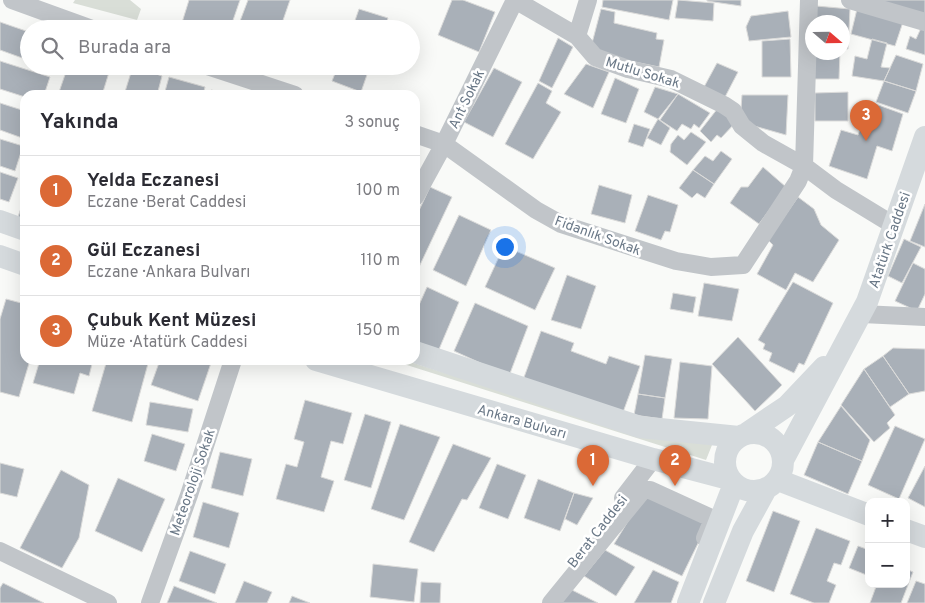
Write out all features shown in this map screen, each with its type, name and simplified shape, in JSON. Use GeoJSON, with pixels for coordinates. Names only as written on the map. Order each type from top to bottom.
{"type":"FeatureCollection","features":[{"type":"Feature","properties":{"kind":"main road","name":"Atatürk Caddesi"},"geometry":{"type":"LineString","coordinates":[[714,603],[743,531],[775,476],[862,314],[925,138]]}},
{"type":"Feature","properties":{"kind":"main road"},"geometry":{"type":"LineString","coordinates":[[0,221],[20,228]]}},
{"type":"Feature","properties":{"kind":"main road"},"geometry":{"type":"LineString","coordinates":[[0,256],[20,263]]}},
{"type":"Feature","properties":{"kind":"main road","name":"Atatürk Caddesi"},"geometry":{"type":"LineString","coordinates":[[743,435],[787,406],[848,340]]}},
{"type":"Feature","properties":{"kind":"main road"},"geometry":{"type":"LineString","coordinates":[[420,354],[640,426],[743,435],[757,433],[775,442],[781,450],[775,476],[749,491],[732,481],[724,460],[727,451],[743,435]]}},
{"type":"Feature","properties":{"kind":"main road","name":"Ankara Bulvarı"},"geometry":{"type":"LineString","coordinates":[[333,365],[732,481]]}},
{"type":"Feature","properties":{"kind":"main road"},"geometry":{"type":"LineString","coordinates":[[775,476],[865,513]]}},
{"type":"Feature","properties":{"kind":"main road"},"geometry":{"type":"LineString","coordinates":[[688,603],[732,481]]}},
{"type":"Feature","properties":{"kind":"main road"},"geometry":{"type":"LineString","coordinates":[[910,531],[925,537]]}},
{"type":"Feature","properties":{"kind":"street"},"geometry":{"type":"LineString","coordinates":[[12,0],[67,20]]}},
{"type":"Feature","properties":{"kind":"street","name":"Mutlu Sokak"},"geometry":{"type":"LineString","coordinates":[[515,0],[577,36],[595,57],[628,69],[671,78],[724,105],[733,111],[742,126],[763,143],[804,166],[836,190],[895,226]]}},
{"type":"Feature","properties":{"kind":"street","name":"Ant Sokak"},"geometry":{"type":"LineString","coordinates":[[420,188],[444,144],[515,0]]}},
{"type":"Feature","properties":{"kind":"street"},"geometry":{"type":"LineString","coordinates":[[577,36],[588,0]]}},
{"type":"Feature","properties":{"kind":"street"},"geometry":{"type":"LineString","coordinates":[[804,166],[809,0]]}},
{"type":"Feature","properties":{"kind":"street"},"geometry":{"type":"LineString","coordinates":[[850,0],[925,22]]}},
{"type":"Feature","properties":{"kind":"street"},"geometry":{"type":"LineString","coordinates":[[234,75],[280,90]]}},
{"type":"Feature","properties":{"kind":"street","name":"Fidanlık Sokak"},"geometry":{"type":"LineString","coordinates":[[420,136],[444,144],[536,210],[561,224],[676,261],[711,267],[744,265],[798,181],[804,166]]}},
{"type":"Feature","properties":{"kind":"street"},"geometry":{"type":"LineString","coordinates":[[862,314],[925,318]]}},
{"type":"Feature","properties":{"kind":"street","name":"Meteoroloji Sokak"},"geometry":{"type":"LineString","coordinates":[[150,603],[189,495],[231,365]]}},
{"type":"Feature","properties":{"kind":"street","name":"Berat Caddesi"},"geometry":{"type":"LineString","coordinates":[[540,603],[653,459]]}},
{"type":"Feature","properties":{"kind":"street"},"geometry":{"type":"LineString","coordinates":[[551,603],[643,490],[650,490],[710,517],[710,524],[677,603]]}},
{"type":"Feature","properties":{"kind":"street"},"geometry":{"type":"LineString","coordinates":[[0,551],[108,603]]}},
{"type":"Feature","properties":{"kind":"shaded area"},"geometry":{"type":"Polygon","coordinates":[[[75,0],[130,0],[141,9],[137,20],[73,3],[75,0]]]}},
{"type":"Feature","properties":{"kind":"shaded area"},"geometry":{"type":"Polygon","coordinates":[[[407,365],[420,365],[619,428],[712,445],[706,460],[407,365]]]}},
{"type":"Feature","properties":{"kind":"building"},"geometry":{"type":"Polygon","coordinates":[[[189,0],[240,0],[233,20],[183,20],[189,0]]]}},
{"type":"Feature","properties":{"kind":"building"},"geometry":{"type":"Polygon","coordinates":[[[248,0],[290,0],[283,20],[240,20],[248,0]]]}},
{"type":"Feature","properties":{"kind":"building"},"geometry":{"type":"Polygon","coordinates":[[[452,0],[463,0],[495,12],[479,52],[438,35],[452,0]]]}},
{"type":"Feature","properties":{"kind":"building"},"geometry":{"type":"Polygon","coordinates":[[[603,0],[673,0],[669,20],[602,7],[603,0]]]}},
{"type":"Feature","properties":{"kind":"building"},"geometry":{"type":"Polygon","coordinates":[[[678,0],[714,3],[713,21],[675,18],[678,0]]]}},
{"type":"Feature","properties":{"kind":"building"},"geometry":{"type":"Polygon","coordinates":[[[707,0],[741,0],[741,6],[707,1],[707,0]]]}},
{"type":"Feature","properties":{"kind":"building"},"geometry":{"type":"Polygon","coordinates":[[[863,0],[925,0],[925,16],[863,0]]]}},
{"type":"Feature","properties":{"kind":"building"},"geometry":{"type":"Polygon","coordinates":[[[816,6],[850,9],[850,15],[815,15],[816,6]]]}},
{"type":"Feature","properties":{"kind":"building"},"geometry":{"type":"Polygon","coordinates":[[[359,9],[388,18],[387,20],[355,20],[359,9]]]}},
{"type":"Feature","properties":{"kind":"building"},"geometry":{"type":"Polygon","coordinates":[[[601,9],[615,12],[614,23],[657,33],[656,39],[664,40],[659,67],[606,56],[591,47],[601,9]]]}},
{"type":"Feature","properties":{"kind":"building"},"geometry":{"type":"Polygon","coordinates":[[[857,9],[904,19],[895,46],[851,34],[857,9]]]}},
{"type":"Feature","properties":{"kind":"building"},"geometry":{"type":"Polygon","coordinates":[[[788,11],[791,37],[749,41],[746,27],[751,16],[788,11]]]}},
{"type":"Feature","properties":{"kind":"building"},"geometry":{"type":"Polygon","coordinates":[[[0,22],[20,29],[20,57],[0,50],[0,22]]]}},
{"type":"Feature","properties":{"kind":"building"},"geometry":{"type":"Polygon","coordinates":[[[921,28],[925,29],[925,55],[906,49],[910,36],[916,39],[921,28]]]}},
{"type":"Feature","properties":{"kind":"building"},"geometry":{"type":"Polygon","coordinates":[[[558,38],[573,47],[552,88],[539,81],[558,38]]]}},
{"type":"Feature","properties":{"kind":"building"},"geometry":{"type":"Polygon","coordinates":[[[790,39],[791,77],[762,77],[762,41],[790,39]]]}},
{"type":"Feature","properties":{"kind":"building"},"geometry":{"type":"Polygon","coordinates":[[[872,39],[887,43],[881,67],[890,68],[884,81],[852,76],[855,56],[867,59],[872,39]]]}},
{"type":"Feature","properties":{"kind":"building"},"geometry":{"type":"Polygon","coordinates":[[[896,55],[923,64],[916,91],[884,81],[896,55]]]}},
{"type":"Feature","properties":{"kind":"building"},"geometry":{"type":"Polygon","coordinates":[[[814,60],[840,60],[839,79],[813,79],[814,60]]]}},
{"type":"Feature","properties":{"kind":"building"},"geometry":{"type":"Polygon","coordinates":[[[0,61],[20,67],[20,75],[44,75],[50,77],[46,90],[20,90],[20,95],[0,89],[0,61]]]}},
{"type":"Feature","properties":{"kind":"building"},"geometry":{"type":"Polygon","coordinates":[[[717,63],[738,72],[725,97],[704,87],[717,63]]]}},
{"type":"Feature","properties":{"kind":"building"},"geometry":{"type":"Polygon","coordinates":[[[586,64],[609,72],[593,108],[564,94],[586,64]]]}},
{"type":"Feature","properties":{"kind":"building"},"geometry":{"type":"Polygon","coordinates":[[[494,68],[522,82],[493,137],[464,122],[494,68]]]}},
{"type":"Feature","properties":{"kind":"building"},"geometry":{"type":"Polygon","coordinates":[[[65,75],[108,75],[104,90],[60,90],[65,75]]]}},
{"type":"Feature","properties":{"kind":"building"},"geometry":{"type":"Polygon","coordinates":[[[130,75],[162,76],[158,90],[126,90],[130,75]]]}},
{"type":"Feature","properties":{"kind":"building"},"geometry":{"type":"Polygon","coordinates":[[[334,75],[367,75],[362,90],[356,90],[332,81],[334,75]]]}},
{"type":"Feature","properties":{"kind":"building"},"geometry":{"type":"Polygon","coordinates":[[[169,77],[205,87],[204,90],[165,90],[169,77]]]}},
{"type":"Feature","properties":{"kind":"building"},"geometry":{"type":"Polygon","coordinates":[[[615,78],[639,89],[626,123],[601,114],[615,78]]]}},
{"type":"Feature","properties":{"kind":"building"},"geometry":{"type":"Polygon","coordinates":[[[884,81],[916,91],[908,113],[876,102],[884,81]]]}},
{"type":"Feature","properties":{"kind":"building"},"geometry":{"type":"Polygon","coordinates":[[[538,83],[552,91],[546,103],[561,112],[533,159],[505,144],[538,83]]]}},
{"type":"Feature","properties":{"kind":"building"},"geometry":{"type":"Polygon","coordinates":[[[655,87],[678,94],[658,119],[644,112],[655,87]]]}},
{"type":"Feature","properties":{"kind":"building"},"geometry":{"type":"Polygon","coordinates":[[[848,92],[848,121],[815,121],[815,93],[848,92]]]}},
{"type":"Feature","properties":{"kind":"building"},"geometry":{"type":"Polygon","coordinates":[[[678,94],[710,113],[699,128],[694,124],[691,129],[682,124],[677,131],[660,120],[678,94]]]}},
{"type":"Feature","properties":{"kind":"building"},"geometry":{"type":"Polygon","coordinates":[[[742,95],[788,95],[786,135],[740,122],[742,95]]]}},
{"type":"Feature","properties":{"kind":"building"},"geometry":{"type":"Polygon","coordinates":[[[870,102],[903,114],[892,151],[877,146],[867,179],[829,166],[841,130],[858,135],[870,102]]]}},
{"type":"Feature","properties":{"kind":"building"},"geometry":{"type":"Polygon","coordinates":[[[0,103],[20,109],[20,137],[0,130],[0,103]]]}},
{"type":"Feature","properties":{"kind":"building"},"geometry":{"type":"Polygon","coordinates":[[[718,108],[736,122],[721,138],[717,135],[711,142],[700,131],[718,108]]]}},
{"type":"Feature","properties":{"kind":"building"},"geometry":{"type":"Polygon","coordinates":[[[658,119],[670,128],[661,145],[647,138],[658,119]]]}},
{"type":"Feature","properties":{"kind":"building"},"geometry":{"type":"Polygon","coordinates":[[[634,124],[650,129],[643,147],[628,142],[634,124]]]}},
{"type":"Feature","properties":{"kind":"building"},"geometry":{"type":"Polygon","coordinates":[[[691,132],[706,142],[687,165],[670,152],[671,144],[678,135],[684,140],[691,132]]]}},
{"type":"Feature","properties":{"kind":"building"},"geometry":{"type":"Polygon","coordinates":[[[0,139],[20,145],[20,155],[15,171],[0,166],[0,139]]]}},
{"type":"Feature","properties":{"kind":"building"},"geometry":{"type":"Polygon","coordinates":[[[721,151],[732,159],[714,184],[693,170],[705,156],[713,161],[721,151]]]}},
{"type":"Feature","properties":{"kind":"building"},"geometry":{"type":"Polygon","coordinates":[[[763,167],[786,187],[759,224],[730,203],[741,187],[748,187],[763,167]]]}},
{"type":"Feature","properties":{"kind":"building"},"geometry":{"type":"Polygon","coordinates":[[[693,170],[714,184],[705,198],[697,193],[692,198],[679,188],[693,170]]]}},
{"type":"Feature","properties":{"kind":"building"},"geometry":{"type":"Polygon","coordinates":[[[0,172],[18,178],[9,202],[0,199],[0,172]]]}},
{"type":"Feature","properties":{"kind":"building"},"geometry":{"type":"Polygon","coordinates":[[[599,185],[632,195],[625,223],[591,214],[599,185]]]}},
{"type":"Feature","properties":{"kind":"building"},"geometry":{"type":"Polygon","coordinates":[[[430,187],[452,197],[420,265],[420,208],[430,187]]]}},
{"type":"Feature","properties":{"kind":"building"},"geometry":{"type":"Polygon","coordinates":[[[648,195],[678,205],[670,232],[665,231],[661,240],[635,231],[648,195]]]}},
{"type":"Feature","properties":{"kind":"building"},"geometry":{"type":"Polygon","coordinates":[[[798,197],[814,209],[821,225],[839,240],[813,282],[795,273],[786,290],[757,274],[773,245],[768,240],[798,197]]]}},
{"type":"Feature","properties":{"kind":"building"},"geometry":{"type":"Polygon","coordinates":[[[925,204],[925,247],[910,241],[925,204]]]}},
{"type":"Feature","properties":{"kind":"building"},"geometry":{"type":"Polygon","coordinates":[[[459,215],[491,230],[466,286],[433,270],[459,215]]]}},
{"type":"Feature","properties":{"kind":"building"},"geometry":{"type":"Polygon","coordinates":[[[904,239],[921,247],[902,283],[888,276],[904,239]]]}},
{"type":"Feature","properties":{"kind":"building"},"geometry":{"type":"Polygon","coordinates":[[[504,246],[555,268],[535,310],[485,287],[504,246]]]}},
{"type":"Feature","properties":{"kind":"building"},"geometry":{"type":"Polygon","coordinates":[[[913,263],[925,269],[925,294],[917,311],[895,301],[913,263]]]}},
{"type":"Feature","properties":{"kind":"building"},"geometry":{"type":"Polygon","coordinates":[[[567,275],[596,286],[581,329],[551,320],[567,275]]]}},
{"type":"Feature","properties":{"kind":"building"},"geometry":{"type":"Polygon","coordinates":[[[793,282],[833,303],[804,365],[799,363],[794,373],[769,361],[772,353],[763,349],[765,344],[758,340],[793,282]]]}},
{"type":"Feature","properties":{"kind":"building"},"geometry":{"type":"Polygon","coordinates":[[[704,283],[739,289],[732,321],[698,316],[704,283]]]}},
{"type":"Feature","properties":{"kind":"building"},"geometry":{"type":"Polygon","coordinates":[[[427,287],[459,302],[437,354],[420,346],[420,303],[427,287]]]}},
{"type":"Feature","properties":{"kind":"building"},"geometry":{"type":"Polygon","coordinates":[[[673,293],[696,297],[693,313],[670,309],[673,293]]]}},
{"type":"Feature","properties":{"kind":"building"},"geometry":{"type":"Polygon","coordinates":[[[6,299],[20,303],[20,365],[29,365],[19,397],[0,392],[0,319],[6,299]]]}},
{"type":"Feature","properties":{"kind":"building"},"geometry":{"type":"Polygon","coordinates":[[[475,303],[528,326],[509,376],[454,351],[475,303]]]}},
{"type":"Feature","properties":{"kind":"building"},"geometry":{"type":"Polygon","coordinates":[[[541,331],[574,343],[571,351],[606,364],[609,356],[640,366],[622,415],[523,380],[541,331]]]}},
{"type":"Feature","properties":{"kind":"building"},"geometry":{"type":"Polygon","coordinates":[[[738,337],[782,385],[755,411],[712,364],[738,337]]]}},
{"type":"Feature","properties":{"kind":"building"},"geometry":{"type":"Polygon","coordinates":[[[893,348],[925,349],[925,391],[909,394],[883,356],[893,348]]]}},
{"type":"Feature","properties":{"kind":"building"},"geometry":{"type":"Polygon","coordinates":[[[645,355],[672,359],[665,398],[638,394],[645,355]]]}},
{"type":"Feature","properties":{"kind":"building"},"geometry":{"type":"Polygon","coordinates":[[[883,356],[909,394],[890,407],[864,369],[883,356]]]}},
{"type":"Feature","properties":{"kind":"building"},"geometry":{"type":"Polygon","coordinates":[[[680,362],[712,366],[708,419],[674,418],[680,362]]]}},
{"type":"Feature","properties":{"kind":"building"},"geometry":{"type":"Polygon","coordinates":[[[38,365],[92,365],[89,376],[80,373],[74,394],[33,383],[38,365]]]}},
{"type":"Feature","properties":{"kind":"building"},"geometry":{"type":"Polygon","coordinates":[[[106,365],[148,365],[132,422],[92,411],[106,365]]]}},
{"type":"Feature","properties":{"kind":"building"},"geometry":{"type":"Polygon","coordinates":[[[158,365],[210,365],[198,401],[151,385],[158,365]]]}},
{"type":"Feature","properties":{"kind":"building"},"geometry":{"type":"Polygon","coordinates":[[[864,369],[895,415],[887,423],[890,428],[874,442],[841,405],[864,369]]]}},
{"type":"Feature","properties":{"kind":"building"},"geometry":{"type":"Polygon","coordinates":[[[638,394],[665,398],[662,419],[634,415],[638,394]]]}},
{"type":"Feature","properties":{"kind":"building"},"geometry":{"type":"Polygon","coordinates":[[[305,400],[352,413],[343,444],[331,441],[321,477],[334,481],[324,512],[276,499],[286,464],[297,467],[304,442],[294,439],[305,400]]]}},
{"type":"Feature","properties":{"kind":"building"},"geometry":{"type":"Polygon","coordinates":[[[150,402],[193,409],[188,432],[146,425],[150,402]]]}},
{"type":"Feature","properties":{"kind":"building"},"geometry":{"type":"Polygon","coordinates":[[[841,406],[870,440],[862,461],[818,442],[841,406]]]}},
{"type":"Feature","properties":{"kind":"building"},"geometry":{"type":"Polygon","coordinates":[[[365,414],[391,422],[371,488],[344,480],[365,414]]]}},
{"type":"Feature","properties":{"kind":"building"},"geometry":{"type":"Polygon","coordinates":[[[400,424],[440,437],[404,520],[371,509],[400,424]]]}},
{"type":"Feature","properties":{"kind":"building"},"geometry":{"type":"Polygon","coordinates":[[[895,426],[925,439],[899,498],[868,485],[895,426]]]}},
{"type":"Feature","properties":{"kind":"building"},"geometry":{"type":"Polygon","coordinates":[[[152,434],[185,444],[176,471],[144,461],[152,434]]]}},
{"type":"Feature","properties":{"kind":"building"},"geometry":{"type":"Polygon","coordinates":[[[818,442],[862,461],[848,494],[804,475],[818,442]]]}},
{"type":"Feature","properties":{"kind":"building"},"geometry":{"type":"Polygon","coordinates":[[[453,444],[491,458],[467,500],[462,499],[434,552],[409,542],[453,444]]]}},
{"type":"Feature","properties":{"kind":"building"},"geometry":{"type":"Polygon","coordinates":[[[220,452],[252,459],[243,496],[211,488],[220,452]]]}},
{"type":"Feature","properties":{"kind":"building"},"geometry":{"type":"Polygon","coordinates":[[[0,463],[24,469],[17,497],[0,493],[0,463]]]}},
{"type":"Feature","properties":{"kind":"building"},"geometry":{"type":"Polygon","coordinates":[[[497,464],[526,475],[508,519],[479,508],[497,464]]]}},
{"type":"Feature","properties":{"kind":"building"},"geometry":{"type":"Polygon","coordinates":[[[925,466],[925,507],[908,498],[925,466]]]}},
{"type":"Feature","properties":{"kind":"building"},"geometry":{"type":"Polygon","coordinates":[[[61,470],[89,485],[79,538],[62,568],[20,548],[61,470]]]}},
{"type":"Feature","properties":{"kind":"building"},"geometry":{"type":"Polygon","coordinates":[[[118,478],[165,499],[142,552],[95,531],[118,478]]]}},
{"type":"Feature","properties":{"kind":"building"},"geometry":{"type":"Polygon","coordinates":[[[538,479],[574,493],[560,531],[524,518],[538,479]]]}},
{"type":"Feature","properties":{"kind":"building"},"geometry":{"type":"Polygon","coordinates":[[[646,492],[709,521],[682,576],[614,544],[646,492]]]}},
{"type":"Feature","properties":{"kind":"building"},"geometry":{"type":"Polygon","coordinates":[[[574,493],[593,498],[577,525],[565,519],[574,493]]]}},
{"type":"Feature","properties":{"kind":"building"},"geometry":{"type":"Polygon","coordinates":[[[203,502],[239,513],[229,548],[193,537],[203,502]]]}},
{"type":"Feature","properties":{"kind":"building"},"geometry":{"type":"Polygon","coordinates":[[[773,511],[800,521],[774,592],[746,581],[773,511]]]}},
{"type":"Feature","properties":{"kind":"building"},"geometry":{"type":"Polygon","coordinates":[[[816,528],[850,541],[841,565],[834,563],[827,581],[836,585],[829,603],[814,603],[790,594],[816,528]]]}},
{"type":"Feature","properties":{"kind":"building"},"geometry":{"type":"Polygon","coordinates":[[[858,546],[865,549],[865,574],[849,568],[858,546]]]}},
{"type":"Feature","properties":{"kind":"building"},"geometry":{"type":"Polygon","coordinates":[[[605,550],[635,567],[616,596],[584,576],[605,550]]]}},
{"type":"Feature","properties":{"kind":"building"},"geometry":{"type":"Polygon","coordinates":[[[190,551],[226,564],[215,594],[179,581],[190,551]]]}},
{"type":"Feature","properties":{"kind":"building"},"geometry":{"type":"Polygon","coordinates":[[[373,564],[418,569],[414,602],[370,597],[373,564]]]}},
{"type":"Feature","properties":{"kind":"building"},"geometry":{"type":"Polygon","coordinates":[[[653,570],[679,582],[671,603],[634,603],[653,570]]]}},
{"type":"Feature","properties":{"kind":"building"},"geometry":{"type":"Polygon","coordinates":[[[244,581],[272,592],[267,603],[235,603],[244,581]]]}},
{"type":"Feature","properties":{"kind":"building"},"geometry":{"type":"Polygon","coordinates":[[[916,581],[925,584],[925,603],[907,603],[916,581]]]}},
{"type":"Feature","properties":{"kind":"building"},"geometry":{"type":"Polygon","coordinates":[[[421,582],[441,583],[440,603],[420,603],[421,582]]]}},
{"type":"Feature","properties":{"kind":"building"},"geometry":{"type":"Polygon","coordinates":[[[3,583],[44,603],[0,603],[0,588],[3,583]]]}},
{"type":"Feature","properties":{"kind":"building"},"geometry":{"type":"Polygon","coordinates":[[[174,586],[217,603],[167,603],[174,586]]]}},
{"type":"Feature","properties":{"kind":"building"},"geometry":{"type":"Polygon","coordinates":[[[876,588],[907,588],[901,603],[870,603],[876,588]]]}},
{"type":"Feature","properties":{"kind":"building"},"geometry":{"type":"Polygon","coordinates":[[[570,589],[598,603],[559,603],[570,589]]]}},
{"type":"Feature","properties":{"kind":"building"},"geometry":{"type":"Polygon","coordinates":[[[292,596],[310,603],[289,603],[292,596]]]}},
{"type":"Feature","properties":{"kind":"place","name":"Çubuk Kent Müzesi"},"geometry":{"type":"Point","coordinates":[866,141]}},
{"type":"Feature","properties":{"kind":"place","name":"Yelda Eczanesi"},"geometry":{"type":"Point","coordinates":[593,486]}},
{"type":"Feature","properties":{"kind":"place","name":"Gül Eczanesi"},"geometry":{"type":"Point","coordinates":[675,486]}}]}
